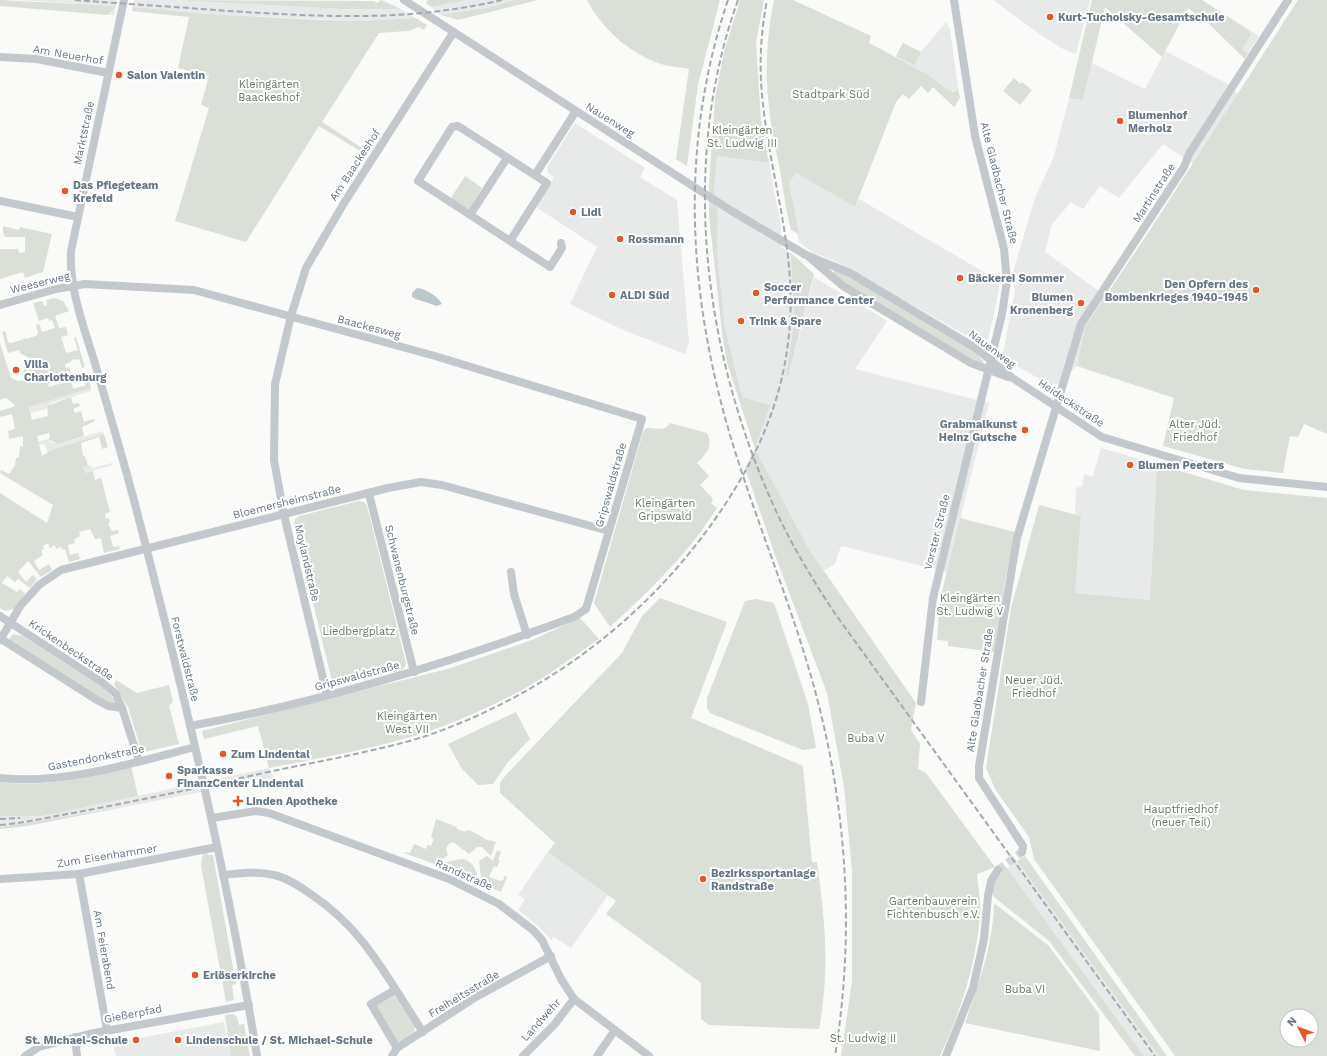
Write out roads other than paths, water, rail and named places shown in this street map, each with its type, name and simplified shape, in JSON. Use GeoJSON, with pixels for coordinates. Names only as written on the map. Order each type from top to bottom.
{"type":"FeatureCollection","features":[{"type":"Feature","properties":{"kind":"street","name":"Marktstraße"},"geometry":{"type":"LineString","coordinates":[[70,272],[71,251],[124,0]]}},
{"type":"Feature","properties":{"kind":"street","name":"Nauenweg"},"geometry":{"type":"LineString","coordinates":[[404,0],[717,202],[806,255],[850,273],[974,347],[1014,379]]}},
{"type":"Feature","properties":{"kind":"street","name":"Alte Gladbacher Straße"},"geometry":{"type":"LineString","coordinates":[[954,0],[974,136],[1004,249],[1007,271],[1004,306],[988,370]]}},
{"type":"Feature","properties":{"kind":"street","name":"Martinstraße"},"geometry":{"type":"LineString","coordinates":[[1056,405],[1081,324],[1184,167],[1190,154],[1288,0]]}},
{"type":"Feature","properties":{"kind":"street","name":"Am Baackeshof"},"geometry":{"type":"LineString","coordinates":[[290,316],[306,268],[328,229],[453,33]]}},
{"type":"Feature","properties":{"kind":"street","name":"Am Neuerhof"},"geometry":{"type":"LineString","coordinates":[[0,57],[37,59],[108,73]]}},
{"type":"Feature","properties":{"kind":"street"},"geometry":{"type":"LineString","coordinates":[[535,175],[576,112]]}},
{"type":"Feature","properties":{"kind":"street"},"geometry":{"type":"LineString","coordinates":[[510,240],[547,182],[458,126],[452,127],[418,181],[550,266],[562,248],[561,243]]}},
{"type":"Feature","properties":{"kind":"street"},"geometry":{"type":"LineString","coordinates":[[470,215],[507,158]]}},
{"type":"Feature","properties":{"kind":"street"},"geometry":{"type":"LineString","coordinates":[[0,200],[78,217]]}},
{"type":"Feature","properties":{"kind":"street","name":"Nauenweg"},"geometry":{"type":"LineString","coordinates":[[806,255],[843,286],[971,363],[1014,379]]}},
{"type":"Feature","properties":{"kind":"street","name":"Forstwaldstraße"},"geometry":{"type":"LineString","coordinates":[[70,272],[125,465],[212,818],[242,966],[257,1056]]}},
{"type":"Feature","properties":{"kind":"street","name":"Baackesweg"},"geometry":{"type":"LineString","coordinates":[[85,284],[194,290],[441,358],[642,420]]}},
{"type":"Feature","properties":{"kind":"street","name":"Weeserweg"},"geometry":{"type":"LineString","coordinates":[[0,305],[56,289],[85,284]]}},
{"type":"Feature","properties":{"kind":"street","name":"Moylandstraße"},"geometry":{"type":"LineString","coordinates":[[290,316],[275,384],[274,460],[284,514],[327,695]]}},
{"type":"Feature","properties":{"kind":"street","name":"Vorster Straße"},"geometry":{"type":"LineString","coordinates":[[921,702],[933,598],[988,370]]}},
{"type":"Feature","properties":{"kind":"street","name":"Heideckstraße"},"geometry":{"type":"LineString","coordinates":[[1014,379],[1056,405],[1093,432],[1112,441],[1245,480],[1327,488]]}},
{"type":"Feature","properties":{"kind":"street","name":"Alte Gladbacher Straße"},"geometry":{"type":"LineString","coordinates":[[1022,852],[1023,846],[979,778],[979,766],[1017,538],[1056,405]]}},
{"type":"Feature","properties":{"kind":"street","name":"Gripswaldstraße"},"geometry":{"type":"LineString","coordinates":[[190,726],[327,695],[414,672],[527,635],[574,617],[586,609],[642,420]]}},
{"type":"Feature","properties":{"kind":"street","name":"Bloemersheimstraße"},"geometry":{"type":"LineString","coordinates":[[0,640],[21,606],[39,585],[62,570],[284,514],[422,482],[442,485],[609,531]]}},
{"type":"Feature","properties":{"kind":"street","name":"Schwanenburgstraße"},"geometry":{"type":"LineString","coordinates":[[369,494],[414,672]]}},
{"type":"Feature","properties":{"kind":"street"},"geometry":{"type":"LineString","coordinates":[[511,572],[514,594],[527,635]]}},
{"type":"Feature","properties":{"kind":"street","name":"Krickenbeckstraße"},"geometry":{"type":"LineString","coordinates":[[0,616],[103,683],[116,694],[139,761]]}},
{"type":"Feature","properties":{"kind":"street"},"geometry":{"type":"LineString","coordinates":[[0,640],[97,700],[108,706],[122,708]]}},
{"type":"Feature","properties":{"kind":"street","name":"Gastendonkstraße"},"geometry":{"type":"LineString","coordinates":[[0,778],[22,780],[50,779],[139,761],[195,747]]}},
{"type":"Feature","properties":{"kind":"street","name":"Randstraße"},"geometry":{"type":"LineString","coordinates":[[212,818],[256,811],[269,813],[450,879],[489,897],[514,914],[533,930],[542,940],[561,979],[574,999],[649,1056]]}},
{"type":"Feature","properties":{"kind":"street","name":"Zum Eisenhammer"},"geometry":{"type":"LineString","coordinates":[[0,879],[78,874],[217,847]]}},
{"type":"Feature","properties":{"kind":"street"},"geometry":{"type":"LineString","coordinates":[[946,1056],[973,988],[984,939],[991,881],[998,870]]}},
{"type":"Feature","properties":{"kind":"street"},"geometry":{"type":"LineString","coordinates":[[223,875],[251,872],[275,875],[299,885],[325,903],[369,948],[422,1032]]}},
{"type":"Feature","properties":{"kind":"street","name":"Am Feierabend"},"geometry":{"type":"LineString","coordinates":[[78,874],[107,1030]]}},
{"type":"Feature","properties":{"kind":"street","name":"Freiheitsstraße"},"geometry":{"type":"LineString","coordinates":[[392,1056],[397,1048],[476,997],[551,956]]}},
{"type":"Feature","properties":{"kind":"street"},"geometry":{"type":"LineString","coordinates":[[395,990],[371,1004],[397,1048]]}},
{"type":"Feature","properties":{"kind":"street","name":"Landwehr"},"geometry":{"type":"LineString","coordinates":[[523,1056],[554,1025],[574,999]]}},
{"type":"Feature","properties":{"kind":"street","name":"Gießerpfad"},"geometry":{"type":"LineString","coordinates":[[25,1056],[39,1047],[75,1037],[249,1005]]}},
{"type":"Feature","properties":{"kind":"street"},"geometry":{"type":"LineString","coordinates":[[597,1056],[615,1030]]}},
{"type":"Feature","properties":{"kind":"street"},"geometry":{"type":"LineString","coordinates":[[75,1037],[78,1056]]}},
{"type":"Feature","properties":{"kind":"tunnel"},"geometry":{"type":"LineString","coordinates":[[998,870],[1022,852]]}},
{"type":"Feature","properties":{"kind":"railway"},"geometry":{"type":"LineString","coordinates":[[75,0],[229,11],[333,16],[399,15],[433,12],[502,0]]}},
{"type":"Feature","properties":{"kind":"railway"},"geometry":{"type":"LineString","coordinates":[[728,0],[712,56],[701,112],[696,168],[695,224],[699,280],[707,336],[718,392],[734,448],[790,609],[810,673],[829,749],[842,836],[846,924],[845,968],[835,1056]]}},
{"type":"Feature","properties":{"kind":"railway"},"geometry":{"type":"LineString","coordinates":[[738,0],[720,60],[709,122],[705,185],[707,249],[714,312],[727,374],[745,435],[768,493],[783,525],[799,556],[836,615],[1155,1056]]}},
{"type":"Feature","properties":{"kind":"railway"},"geometry":{"type":"LineString","coordinates":[[0,825],[37,820],[152,797],[337,758],[406,742],[429,735],[474,717],[517,696],[558,671],[597,644],[633,613],[667,579],[698,542],[726,503],[749,464],[768,423],[781,380],[786,357],[791,303],[790,273],[782,214],[770,154],[761,82],[761,47],[767,0]]}},
{"type":"Feature","properties":{"kind":"railway"},"geometry":{"type":"LineString","coordinates":[[0,819],[20,818]]}},
{"type":"Feature","properties":{"kind":"place","name":"Kurt-Tucholsky-Gesamtschule"},"geometry":{"type":"Point","coordinates":[1050,17]}},
{"type":"Feature","properties":{"kind":"place","name":"Salon Valentin"},"geometry":{"type":"Point","coordinates":[119,75]}},
{"type":"Feature","properties":{"kind":"place","name":"Blumenhof Merholz"},"geometry":{"type":"Point","coordinates":[1120,121]}},
{"type":"Feature","properties":{"kind":"place","name":"Das Pflegeteam Krefeld"},"geometry":{"type":"Point","coordinates":[65,191]}},
{"type":"Feature","properties":{"kind":"place","name":"Lidl"},"geometry":{"type":"Point","coordinates":[573,212]}},
{"type":"Feature","properties":{"kind":"place","name":"Rossmann"},"geometry":{"type":"Point","coordinates":[620,239]}},
{"type":"Feature","properties":{"kind":"place","name":"Bäckerei Sommer"},"geometry":{"type":"Point","coordinates":[960,278]}},
{"type":"Feature","properties":{"kind":"place","name":"Den Opfern des Bombenkrieges 1940-1945"},"geometry":{"type":"Point","coordinates":[1256,290]}},
{"type":"Feature","properties":{"kind":"place","name":"Soccer Performance Center"},"geometry":{"type":"Point","coordinates":[756,293]}},
{"type":"Feature","properties":{"kind":"place","name":"ALDI Süd"},"geometry":{"type":"Point","coordinates":[612,295]}},
{"type":"Feature","properties":{"kind":"place","name":"Blumen Kronenberg"},"geometry":{"type":"Point","coordinates":[1081,303]}},
{"type":"Feature","properties":{"kind":"place","name":"Trink & Spare"},"geometry":{"type":"Point","coordinates":[741,321]}},
{"type":"Feature","properties":{"kind":"place","name":"Villa Charlottenburg"},"geometry":{"type":"Point","coordinates":[16,370]}},
{"type":"Feature","properties":{"kind":"place","name":"Grabmalkunst Heinz Gutsche"},"geometry":{"type":"Point","coordinates":[1025,430]}},
{"type":"Feature","properties":{"kind":"place","name":"Blumen Peeters"},"geometry":{"type":"Point","coordinates":[1130,465]}},
{"type":"Feature","properties":{"kind":"place","name":"Zum Lindental"},"geometry":{"type":"Point","coordinates":[223,754]}},
{"type":"Feature","properties":{"kind":"place","name":"Sparkasse FinanzCenter Lindental"},"geometry":{"type":"Point","coordinates":[169,776]}},
{"type":"Feature","properties":{"kind":"place","name":"Linden Apotheke"},"geometry":{"type":"Point","coordinates":[238,801]}},
{"type":"Feature","properties":{"kind":"place","name":"Bezirkssportanlage Randstraße"},"geometry":{"type":"Point","coordinates":[703,879]}},
{"type":"Feature","properties":{"kind":"place","name":"Erlöserkirche"},"geometry":{"type":"Point","coordinates":[195,975]}},
{"type":"Feature","properties":{"kind":"place","name":"St. Michael-Schule"},"geometry":{"type":"Point","coordinates":[136,1040]}},
{"type":"Feature","properties":{"kind":"place","name":"Lindenschule / St. Michael-Schule"},"geometry":{"type":"Point","coordinates":[178,1040]}},
{"type":"Feature","properties":{"kind":"park label","name":"Kleingärten Baackeshof"},"geometry":{"type":"Point","coordinates":[269,90]}},
{"type":"Feature","properties":{"kind":"park label","name":"Stadtpark Süd"},"geometry":{"type":"Point","coordinates":[831,94]}},
{"type":"Feature","properties":{"kind":"park label","name":"Kleingärten St. Ludwig III"},"geometry":{"type":"Point","coordinates":[742,136]}},
{"type":"Feature","properties":{"kind":"park label","name":"Alter Jüd. Friedhof"},"geometry":{"type":"Point","coordinates":[1195,430]}},
{"type":"Feature","properties":{"kind":"park label","name":"Kleingärten Gripswald"},"geometry":{"type":"Point","coordinates":[665,509]}},
{"type":"Feature","properties":{"kind":"park label","name":"Kleingärten St. Ludwig V"},"geometry":{"type":"Point","coordinates":[970,604]}},
{"type":"Feature","properties":{"kind":"park label","name":"Liedbergplatz"},"geometry":{"type":"Point","coordinates":[359,631]}},
{"type":"Feature","properties":{"kind":"park label","name":"Neuer Jüd. Friedhof"},"geometry":{"type":"Point","coordinates":[1034,686]}},
{"type":"Feature","properties":{"kind":"park label","name":"Kleingärten West VII"},"geometry":{"type":"Point","coordinates":[407,722]}},
{"type":"Feature","properties":{"kind":"park label","name":"Buba V"},"geometry":{"type":"Point","coordinates":[866,738]}},
{"type":"Feature","properties":{"kind":"park label","name":"Hauptfriedhof (neuer Teil)"},"geometry":{"type":"Point","coordinates":[1181,815]}},
{"type":"Feature","properties":{"kind":"park label","name":"Gartenbauverein Fichtenbusch e.V."},"geometry":{"type":"Point","coordinates":[933,907]}},
{"type":"Feature","properties":{"kind":"park label","name":"Buba VI"},"geometry":{"type":"Point","coordinates":[1025,989]}},
{"type":"Feature","properties":{"kind":"park label","name":"St. Ludwig II"},"geometry":{"type":"Point","coordinates":[863,1038]}}]}
